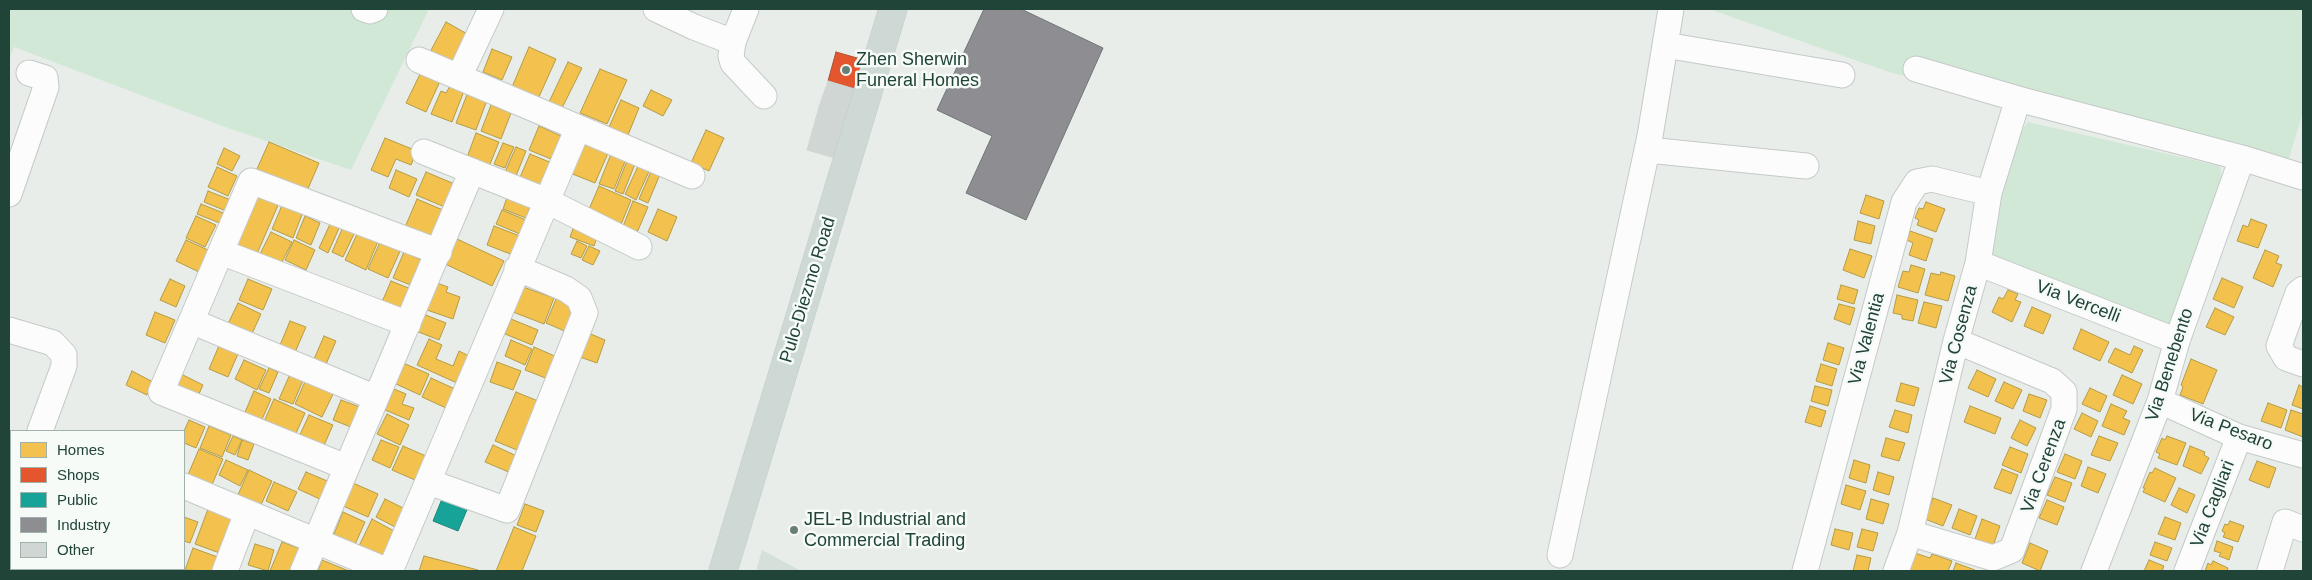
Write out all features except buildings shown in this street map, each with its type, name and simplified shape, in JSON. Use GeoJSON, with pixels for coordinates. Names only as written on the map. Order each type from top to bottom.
{"type":"FeatureCollection","features":[{"type":"Feature","properties":{"kind":"main road","name":"Pulo-Diezmo Road"},"geometry":{"type":"LineString","coordinates":[[723,571],[893,9]]}},
{"type":"Feature","properties":{"kind":"street"},"geometry":{"type":"LineString","coordinates":[[364,9],[370,11],[375,9]]}},
{"type":"Feature","properties":{"kind":"street"},"geometry":{"type":"LineString","coordinates":[[459,77],[491,9]]}},
{"type":"Feature","properties":{"kind":"street"},"geometry":{"type":"LineString","coordinates":[[656,9],[694,27],[734,42]]}},
{"type":"Feature","properties":{"kind":"street"},"geometry":{"type":"LineString","coordinates":[[746,9],[731,56],[733,63],[764,96]]}},
{"type":"Feature","properties":{"kind":"street"},"geometry":{"type":"LineString","coordinates":[[1560,554],[1648,150],[1671,9]]}},
{"type":"Feature","properties":{"kind":"street"},"geometry":{"type":"LineString","coordinates":[[1665,46],[1842,75]]}},
{"type":"Feature","properties":{"kind":"street"},"geometry":{"type":"LineString","coordinates":[[419,60],[692,176]]}},
{"type":"Feature","properties":{"kind":"street"},"geometry":{"type":"LineString","coordinates":[[1916,69],[2018,99],[2242,158],[2303,177]]}},
{"type":"Feature","properties":{"kind":"street"},"geometry":{"type":"LineString","coordinates":[[9,194],[46,87],[45,78],[29,73]]}},
{"type":"Feature","properties":{"kind":"street","name":"Via Cosenza"},"geometry":{"type":"LineString","coordinates":[[1896,571],[1910,533],[1956,341],[1978,263],[1989,193],[2018,99]]}},
{"type":"Feature","properties":{"kind":"street"},"geometry":{"type":"LineString","coordinates":[[185,486],[314,542],[389,571],[429,482],[517,268],[578,128]]}},
{"type":"Feature","properties":{"kind":"street"},"geometry":{"type":"LineString","coordinates":[[1648,150],[1806,166]]}},
{"type":"Feature","properties":{"kind":"street"},"geometry":{"type":"LineString","coordinates":[[424,152],[547,201],[639,247]]}},
{"type":"Feature","properties":{"kind":"street","name":"Via Benebento"},"geometry":{"type":"LineString","coordinates":[[2094,571],[2160,402],[2177,341],[2242,158]]}},
{"type":"Feature","properties":{"kind":"street"},"geometry":{"type":"LineString","coordinates":[[303,571],[472,171]]}},
{"type":"Feature","properties":{"kind":"street","name":"Via Valentia"},"geometry":{"type":"LineString","coordinates":[[1804,571],[1904,202],[1917,182],[1932,180],[1989,193]]}},
{"type":"Feature","properties":{"kind":"street"},"geometry":{"type":"LineString","coordinates":[[346,467],[161,392],[250,181],[439,252]]}},
{"type":"Feature","properties":{"kind":"street"},"geometry":{"type":"LineString","coordinates":[[221,252],[408,324]]}},
{"type":"Feature","properties":{"kind":"street","name":"Via Vercelli"},"geometry":{"type":"LineString","coordinates":[[1978,263],[2177,341]]}},
{"type":"Feature","properties":{"kind":"street"},"geometry":{"type":"LineString","coordinates":[[429,482],[507,510],[585,313],[579,298],[566,289],[517,268]]}},
{"type":"Feature","properties":{"kind":"street"},"geometry":{"type":"LineString","coordinates":[[2303,289],[2298,293],[2279,346],[2286,358],[2303,364]]}},
{"type":"Feature","properties":{"kind":"street"},"geometry":{"type":"LineString","coordinates":[[191,321],[376,398]]}},
{"type":"Feature","properties":{"kind":"street"},"geometry":{"type":"LineString","coordinates":[[9,330],[53,343],[64,355],[64,366],[40,430]]}},
{"type":"Feature","properties":{"kind":"street","name":"Via Cerenza"},"geometry":{"type":"LineString","coordinates":[[1910,533],[1993,558],[2012,550],[2064,409],[2064,392],[2052,381],[1956,341]]}},
{"type":"Feature","properties":{"kind":"street","name":"Via Pesaro"},"geometry":{"type":"LineString","coordinates":[[2160,402],[2239,437],[2303,455]]}},
{"type":"Feature","properties":{"kind":"street","name":"Via Cagliari"},"geometry":{"type":"LineString","coordinates":[[2187,571],[2239,437]]}},
{"type":"Feature","properties":{"kind":"street"},"geometry":{"type":"LineString","coordinates":[[225,571],[247,513]]}},
{"type":"Feature","properties":{"kind":"street"},"geometry":{"type":"LineString","coordinates":[[2270,571],[2285,522],[2303,529]]}},
{"type":"Feature","properties":{"kind":"shaded area"},"geometry":{"type":"Polygon","coordinates":[[[762,550],[801,571],[756,571],[762,550]]]}},
{"type":"Feature","properties":{"kind":"green space"},"geometry":{"type":"Polygon","coordinates":[[[9,9],[429,9],[351,170],[228,128],[14,47],[9,59],[9,9]]]}},
{"type":"Feature","properties":{"kind":"green space"},"geometry":{"type":"Polygon","coordinates":[[[1709,9],[2303,9],[2303,112],[2286,168],[1892,73],[1709,9]]]}},
{"type":"Feature","properties":{"kind":"green space"},"geometry":{"type":"Polygon","coordinates":[[[2028,122],[2220,166],[2223,189],[2170,323],[2159,327],[1985,259],[2017,137],[2028,122]]]}},
{"type":"Feature","properties":{"kind":"place","name":"Zhen Sherwin Funeral Homes"},"geometry":{"type":"Point","coordinates":[846,70]}},
{"type":"Feature","properties":{"kind":"place","name":"JEL-B Industrial and Commercial Trading"},"geometry":{"type":"Point","coordinates":[794,530]}}]}
